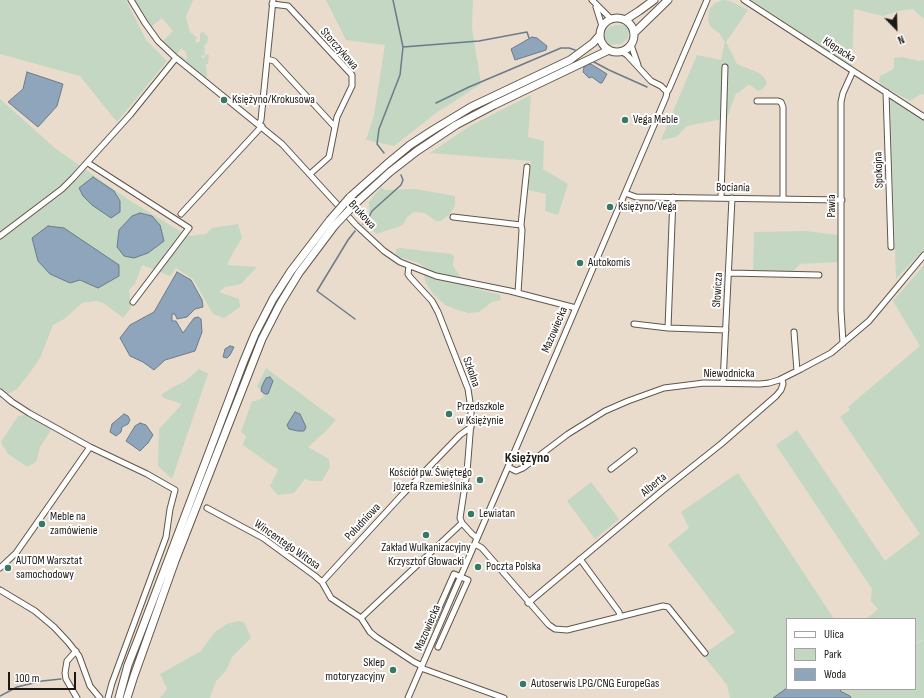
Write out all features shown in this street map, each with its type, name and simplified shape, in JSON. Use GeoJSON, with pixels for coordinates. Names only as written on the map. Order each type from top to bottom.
{"type":"FeatureCollection","features":[{"type":"Feature","properties":{"kind":"main road"},"geometry":{"type":"LineString","coordinates":[[624,20],[639,12],[654,0]]}},
{"type":"Feature","properties":{"kind":"main road"},"geometry":{"type":"LineString","coordinates":[[634,33],[668,0]]}},
{"type":"Feature","properties":{"kind":"main road"},"geometry":{"type":"LineString","coordinates":[[119,698],[128,665],[255,334],[273,299],[291,270],[330,220],[350,198],[410,145],[471,107],[570,60],[593,43],[600,35],[602,26],[611,19],[618,18],[624,20],[631,25],[634,33],[631,45],[621,51],[615,52],[609,50],[603,45],[600,35]]}},
{"type":"Feature","properties":{"kind":"main road"},"geometry":{"type":"LineString","coordinates":[[127,698],[174,561],[262,339],[280,304],[299,273],[335,225],[370,189],[406,159],[456,125],[500,102],[609,50]]}},
{"type":"Feature","properties":{"kind":"street","name":"Brukowa"},"geometry":{"type":"LineString","coordinates":[[131,0],[158,42],[282,144],[356,225],[377,245],[400,262],[436,276],[518,293],[576,308]]}},
{"type":"Feature","properties":{"kind":"street","name":"Mazowiecka"},"geometry":{"type":"LineString","coordinates":[[408,698],[707,0]]}},
{"type":"Feature","properties":{"kind":"street","name":"Klepacka"},"geometry":{"type":"LineString","coordinates":[[744,0],[924,117]]}},
{"type":"Feature","properties":{"kind":"street"},"geometry":{"type":"LineString","coordinates":[[182,214],[260,125],[272,2]]}},
{"type":"Feature","properties":{"kind":"street","name":"Storczykowa"},"geometry":{"type":"LineString","coordinates":[[272,2],[288,6],[352,75],[352,86],[336,117],[329,157],[310,174]]}},
{"type":"Feature","properties":{"kind":"street"},"geometry":{"type":"LineString","coordinates":[[593,2],[611,19]]}},
{"type":"Feature","properties":{"kind":"street"},"geometry":{"type":"LineString","coordinates":[[593,2],[602,26]]}},
{"type":"Feature","properties":{"kind":"street"},"geometry":{"type":"LineString","coordinates":[[631,45],[640,69]]}},
{"type":"Feature","properties":{"kind":"street"},"geometry":{"type":"LineString","coordinates":[[621,51],[651,81],[661,86],[667,92]]}},
{"type":"Feature","properties":{"kind":"street"},"geometry":{"type":"LineString","coordinates":[[0,236],[62,189],[88,163],[130,115],[176,58]]}},
{"type":"Feature","properties":{"kind":"street"},"geometry":{"type":"LineString","coordinates":[[267,59],[274,61],[334,126]]}},
{"type":"Feature","properties":{"kind":"street"},"geometry":{"type":"LineString","coordinates":[[721,198],[725,67]]}},
{"type":"Feature","properties":{"kind":"street","name":"Pawia"},"geometry":{"type":"LineString","coordinates":[[842,343],[841,102],[843,93],[853,71]]}},
{"type":"Feature","properties":{"kind":"street","name":"Spokojna"},"geometry":{"type":"LineString","coordinates":[[886,92],[891,247]]}},
{"type":"Feature","properties":{"kind":"street"},"geometry":{"type":"LineString","coordinates":[[757,101],[778,101],[783,107],[782,198]]}},
{"type":"Feature","properties":{"kind":"street"},"geometry":{"type":"LineString","coordinates":[[88,163],[189,228],[133,302]]}},
{"type":"Feature","properties":{"kind":"street"},"geometry":{"type":"LineString","coordinates":[[518,293],[522,230],[521,225],[527,167]]}},
{"type":"Feature","properties":{"kind":"street","name":"Bociania"},"geometry":{"type":"LineString","coordinates":[[625,193],[636,197],[842,200]]}},
{"type":"Feature","properties":{"kind":"street"},"geometry":{"type":"LineString","coordinates":[[668,328],[673,197]]}},
{"type":"Feature","properties":{"kind":"street","name":"Słowicza"},"geometry":{"type":"LineString","coordinates":[[723,383],[732,198]]}},
{"type":"Feature","properties":{"kind":"street"},"geometry":{"type":"LineString","coordinates":[[453,217],[521,225]]}},
{"type":"Feature","properties":{"kind":"street","name":"Niewodnicka"},"geometry":{"type":"LineString","coordinates":[[508,467],[516,470],[523,468],[585,422],[628,400],[669,387],[704,383],[769,383],[797,371],[831,353],[869,321],[924,255]]}},
{"type":"Feature","properties":{"kind":"street","name":"Szkolna"},"geometry":{"type":"LineString","coordinates":[[409,266],[408,274],[410,278],[432,301],[438,312],[468,389],[471,409],[471,426],[467,472],[461,514],[462,522]]}},
{"type":"Feature","properties":{"kind":"street"},"geometry":{"type":"LineString","coordinates":[[729,273],[819,275]]}},
{"type":"Feature","properties":{"kind":"street"},"geometry":{"type":"LineString","coordinates":[[634,324],[668,328],[726,330]]}},
{"type":"Feature","properties":{"kind":"street"},"geometry":{"type":"LineString","coordinates":[[794,332],[797,371]]}},
{"type":"Feature","properties":{"kind":"street","name":"Alberta"},"geometry":{"type":"LineString","coordinates":[[528,603],[721,444],[776,396],[782,390],[782,378]]}},
{"type":"Feature","properties":{"kind":"street"},"geometry":{"type":"LineString","coordinates":[[0,392],[28,413],[90,447],[147,474],[176,490],[170,509],[166,537],[112,683],[108,698]]}},
{"type":"Feature","properties":{"kind":"street","name":"Południowa"},"geometry":{"type":"LineString","coordinates":[[322,582],[460,435],[471,426]]}},
{"type":"Feature","properties":{"kind":"street"},"geometry":{"type":"LineString","coordinates":[[0,568],[16,553],[90,447]]}},
{"type":"Feature","properties":{"kind":"street"},"geometry":{"type":"LineString","coordinates":[[612,469],[634,452]]}},
{"type":"Feature","properties":{"kind":"street","name":"Wincentego Witosa"},"geometry":{"type":"LineString","coordinates":[[207,508],[263,538],[322,582],[331,598],[361,618],[370,632],[376,637],[411,660],[422,667],[504,698]]}},
{"type":"Feature","properties":{"kind":"street"},"geometry":{"type":"LineString","coordinates":[[361,618],[462,522],[477,538]]}},
{"type":"Feature","properties":{"kind":"street"},"geometry":{"type":"LineString","coordinates":[[474,544],[482,548],[528,603],[549,625],[561,630],[663,606],[668,607],[705,653]]}},
{"type":"Feature","properties":{"kind":"street"},"geometry":{"type":"LineString","coordinates":[[580,559],[619,612],[620,617]]}},
{"type":"Feature","properties":{"kind":"street"},"geometry":{"type":"LineString","coordinates":[[430,628],[454,574],[468,580],[438,647]]}},
{"type":"Feature","properties":{"kind":"street"},"geometry":{"type":"LineString","coordinates":[[0,590],[29,607],[54,627],[76,651],[83,665],[90,686],[100,698]]}},
{"type":"Feature","properties":{"kind":"street"},"geometry":{"type":"LineString","coordinates":[[76,651],[67,661],[65,673],[66,679],[77,698]]}},
{"type":"Feature","properties":{"kind":"green space"},"geometry":{"type":"Polygon","coordinates":[[[0,0],[126,0],[146,40],[167,61],[117,122],[80,76],[0,54],[0,0]]]}},
{"type":"Feature","properties":{"kind":"green space"},"geometry":{"type":"Polygon","coordinates":[[[135,0],[193,0],[186,17],[190,32],[197,38],[195,41],[197,43],[200,41],[200,33],[203,32],[208,37],[207,44],[204,45],[205,55],[201,56],[204,59],[206,54],[209,55],[208,64],[204,64],[206,65],[206,78],[179,57],[180,55],[187,60],[186,52],[181,48],[177,55],[163,41],[173,31],[162,18],[151,27],[135,0]]]}},
{"type":"Feature","properties":{"kind":"green space"},"geometry":{"type":"Polygon","coordinates":[[[326,0],[473,0],[472,28],[481,84],[436,113],[394,146],[366,140],[374,115],[385,45],[346,40],[326,0]]]}},
{"type":"Feature","properties":{"kind":"green space"},"geometry":{"type":"Polygon","coordinates":[[[722,0],[730,1],[748,10],[726,42],[737,64],[759,73],[764,77],[767,84],[758,91],[748,85],[736,93],[727,118],[687,126],[676,137],[661,140],[697,55],[721,60],[725,42],[719,33],[711,27],[708,21],[711,7],[715,3],[722,0]]]}},
{"type":"Feature","properties":{"kind":"green space"},"geometry":{"type":"Polygon","coordinates":[[[751,0],[924,0],[924,19],[913,9],[898,11],[883,16],[854,9],[852,67],[751,0]]]}},
{"type":"Feature","properties":{"kind":"green space"},"geometry":{"type":"Polygon","coordinates":[[[615,25],[626,25],[629,30],[628,38],[622,44],[607,45],[604,38],[604,33],[608,28],[615,25]]]}},
{"type":"Feature","properties":{"kind":"green space"},"geometry":{"type":"Polygon","coordinates":[[[902,57],[919,61],[924,60],[924,95],[921,94],[910,101],[881,85],[879,81],[880,76],[892,70],[894,67],[894,58],[902,57]]]}},
{"type":"Feature","properties":{"kind":"green space"},"geometry":{"type":"Polygon","coordinates":[[[531,95],[528,137],[544,141],[543,169],[568,184],[558,215],[545,211],[546,194],[528,190],[531,161],[430,153],[470,126],[531,95]]]}},
{"type":"Feature","properties":{"kind":"green space"},"geometry":{"type":"Polygon","coordinates":[[[0,99],[56,149],[129,200],[188,236],[206,234],[212,228],[238,224],[242,238],[227,265],[257,267],[241,284],[225,287],[219,292],[239,299],[240,307],[224,318],[213,314],[193,279],[176,268],[170,276],[142,265],[135,284],[129,290],[131,308],[123,318],[105,304],[97,301],[82,303],[64,319],[53,325],[40,358],[29,374],[17,389],[0,398],[0,99]]]}},
{"type":"Feature","properties":{"kind":"green space"},"geometry":{"type":"Polygon","coordinates":[[[890,99],[924,121],[924,249],[896,279],[890,99]]]}},
{"type":"Feature","properties":{"kind":"green space"},"geometry":{"type":"Polygon","coordinates":[[[381,187],[385,190],[415,189],[455,196],[455,206],[449,215],[441,221],[436,221],[425,213],[414,212],[407,217],[401,226],[376,234],[370,225],[369,202],[381,187]]]}},
{"type":"Feature","properties":{"kind":"green space"},"geometry":{"type":"Polygon","coordinates":[[[805,231],[838,235],[840,257],[838,262],[800,264],[793,271],[775,272],[753,270],[754,232],[805,231]]]}},
{"type":"Feature","properties":{"kind":"green space"},"geometry":{"type":"Polygon","coordinates":[[[400,248],[451,254],[454,256],[453,266],[467,286],[500,295],[501,300],[492,302],[479,312],[468,313],[445,305],[433,294],[425,281],[423,266],[419,263],[399,257],[396,254],[396,249],[400,248]]]}},
{"type":"Feature","properties":{"kind":"green space"},"geometry":{"type":"Polygon","coordinates":[[[924,265],[924,698],[730,698],[727,685],[703,655],[735,632],[668,545],[689,528],[681,512],[738,473],[833,618],[786,618],[786,690],[916,690],[916,644],[922,640],[923,641],[922,639],[916,643],[916,618],[867,618],[878,609],[871,601],[872,589],[776,445],[797,430],[885,561],[920,534],[840,417],[850,410],[848,407],[920,346],[893,301],[924,265]]]}},
{"type":"Feature","properties":{"kind":"green space"},"geometry":{"type":"Polygon","coordinates":[[[266,368],[336,420],[308,447],[329,459],[330,467],[322,481],[310,481],[305,479],[294,493],[278,495],[270,486],[278,470],[243,445],[246,436],[241,432],[252,401],[256,401],[264,397],[260,389],[257,387],[266,368]]]}},
{"type":"Feature","properties":{"kind":"green space"},"geometry":{"type":"Polygon","coordinates":[[[199,369],[208,374],[172,479],[158,466],[159,429],[182,404],[164,398],[161,395],[184,382],[199,369]]]}},
{"type":"Feature","properties":{"kind":"green space"},"geometry":{"type":"Polygon","coordinates":[[[25,415],[51,428],[40,447],[36,462],[27,467],[8,454],[1,442],[18,416],[25,415]]]}},
{"type":"Feature","properties":{"kind":"green space"},"geometry":{"type":"Polygon","coordinates":[[[591,482],[619,519],[595,539],[567,501],[591,482]]]}},
{"type":"Feature","properties":{"kind":"green space"},"geometry":{"type":"Polygon","coordinates":[[[238,621],[244,622],[251,638],[232,657],[226,671],[216,681],[210,698],[160,698],[167,689],[160,674],[201,651],[216,631],[227,624],[238,621]]]}},
{"type":"Feature","properties":{"kind":"water"},"geometry":{"type":"Polygon","coordinates":[[[532,37],[537,38],[547,46],[546,50],[515,60],[511,49],[532,37]]]}},
{"type":"Feature","properties":{"kind":"water"},"geometry":{"type":"Polygon","coordinates":[[[591,64],[607,74],[602,83],[592,77],[589,78],[583,72],[584,67],[591,64]]]}},
{"type":"Feature","properties":{"kind":"water"},"geometry":{"type":"Polygon","coordinates":[[[27,72],[63,84],[57,106],[38,127],[8,102],[23,89],[27,72]]]}},
{"type":"Feature","properties":{"kind":"water"},"geometry":{"type":"Polygon","coordinates":[[[93,177],[114,191],[120,201],[120,212],[111,218],[92,205],[83,196],[79,188],[93,177]]]}},
{"type":"Feature","properties":{"kind":"water"},"geometry":{"type":"Polygon","coordinates":[[[140,213],[152,216],[160,225],[164,241],[148,253],[134,258],[124,256],[117,247],[119,230],[132,216],[140,213]]]}},
{"type":"Feature","properties":{"kind":"water"},"geometry":{"type":"Polygon","coordinates":[[[48,226],[64,228],[119,265],[119,276],[98,288],[80,280],[70,283],[50,274],[38,261],[32,238],[48,226]]]}},
{"type":"Feature","properties":{"kind":"water"},"geometry":{"type":"Polygon","coordinates":[[[177,272],[191,280],[202,300],[203,307],[195,309],[187,317],[177,319],[175,314],[172,314],[172,321],[176,321],[183,333],[194,318],[198,317],[201,319],[202,332],[195,351],[165,360],[154,370],[143,362],[130,356],[120,338],[130,325],[154,312],[177,272]]]}},
{"type":"Feature","properties":{"kind":"water"},"geometry":{"type":"Polygon","coordinates":[[[230,346],[234,347],[230,355],[227,358],[223,357],[225,349],[230,346]]]}},
{"type":"Feature","properties":{"kind":"water"},"geometry":{"type":"Polygon","coordinates":[[[270,377],[273,381],[268,394],[265,394],[261,391],[262,386],[266,378],[270,377]]]}},
{"type":"Feature","properties":{"kind":"water"},"geometry":{"type":"Polygon","coordinates":[[[295,412],[300,414],[306,427],[304,431],[289,429],[287,425],[295,412]]]}},
{"type":"Feature","properties":{"kind":"water"},"geometry":{"type":"Polygon","coordinates":[[[124,414],[128,416],[130,420],[128,424],[122,427],[121,432],[116,436],[110,432],[112,424],[124,414]]]}},
{"type":"Feature","properties":{"kind":"water"},"geometry":{"type":"Polygon","coordinates":[[[140,423],[146,425],[153,435],[140,451],[126,441],[135,426],[140,423]]]}},
{"type":"Feature","properties":{"kind":"water"},"geometry":{"type":"Polygon","coordinates":[[[786,689],[786,690],[841,690],[840,691],[851,698],[773,698],[786,689]]]}},
{"type":"Feature","properties":{"kind":"waterway"},"geometry":{"type":"LineString","coordinates":[[393,0],[403,47],[479,41],[527,32],[529,38]]}},
{"type":"Feature","properties":{"kind":"waterway"},"geometry":{"type":"LineString","coordinates":[[384,153],[377,144],[379,129],[400,75],[403,47]]}},
{"type":"Feature","properties":{"kind":"waterway"},"geometry":{"type":"LineString","coordinates":[[436,103],[469,87],[561,48],[575,50]]}},
{"type":"Feature","properties":{"kind":"waterway"},"geometry":{"type":"LineString","coordinates":[[594,62],[647,87]]}},
{"type":"Feature","properties":{"kind":"waterway"},"geometry":{"type":"LineString","coordinates":[[363,224],[367,221],[372,211],[401,185],[403,180],[401,175]]}},
{"type":"Feature","properties":{"kind":"waterway"},"geometry":{"type":"LineString","coordinates":[[355,231],[317,291],[355,319]]}},
{"type":"Feature","properties":{"kind":"waterway"},"geometry":{"type":"LineString","coordinates":[[0,696],[17,687],[42,681],[61,679]]}},
{"type":"Feature","properties":{"kind":"place","name":"Księżyno/Krokusowa"},"geometry":{"type":"Point","coordinates":[224,100]}},
{"type":"Feature","properties":{"kind":"place","name":"Vega Meble"},"geometry":{"type":"Point","coordinates":[625,120]}},
{"type":"Feature","properties":{"kind":"place","name":"Księżyno/Vega"},"geometry":{"type":"Point","coordinates":[610,207]}},
{"type":"Feature","properties":{"kind":"place","name":"Autokomis"},"geometry":{"type":"Point","coordinates":[580,263]}},
{"type":"Feature","properties":{"kind":"place","name":"Przedszkole w Księżynie"},"geometry":{"type":"Point","coordinates":[449,414]}},
{"type":"Feature","properties":{"kind":"place","name":"Kościół pw. Świętego Józefa Rzemieślnika"},"geometry":{"type":"Point","coordinates":[480,480]}},
{"type":"Feature","properties":{"kind":"place","name":"Lewiatan"},"geometry":{"type":"Point","coordinates":[471,514]}},
{"type":"Feature","properties":{"kind":"place","name":"Meble na zamówienie"},"geometry":{"type":"Point","coordinates":[42,524]}},
{"type":"Feature","properties":{"kind":"place","name":"Zakład Wulkanizacyjny Krzysztof Głowacki"},"geometry":{"type":"Point","coordinates":[426,535]}},
{"type":"Feature","properties":{"kind":"place","name":"Poczta Polska"},"geometry":{"type":"Point","coordinates":[478,567]}},
{"type":"Feature","properties":{"kind":"place","name":"AUTOM Warsztat samochodowy"},"geometry":{"type":"Point","coordinates":[8,568]}},
{"type":"Feature","properties":{"kind":"place","name":"Sklep motoryzacyjny"},"geometry":{"type":"Point","coordinates":[393,670]}},
{"type":"Feature","properties":{"kind":"place","name":"Autoserwis LPG/CNG EuropeGas"},"geometry":{"type":"Point","coordinates":[523,684]}},
{"type":"Feature","properties":{"kind":"district","name":"Księżyno"},"geometry":{"type":"Point","coordinates":[527,458]}}]}
